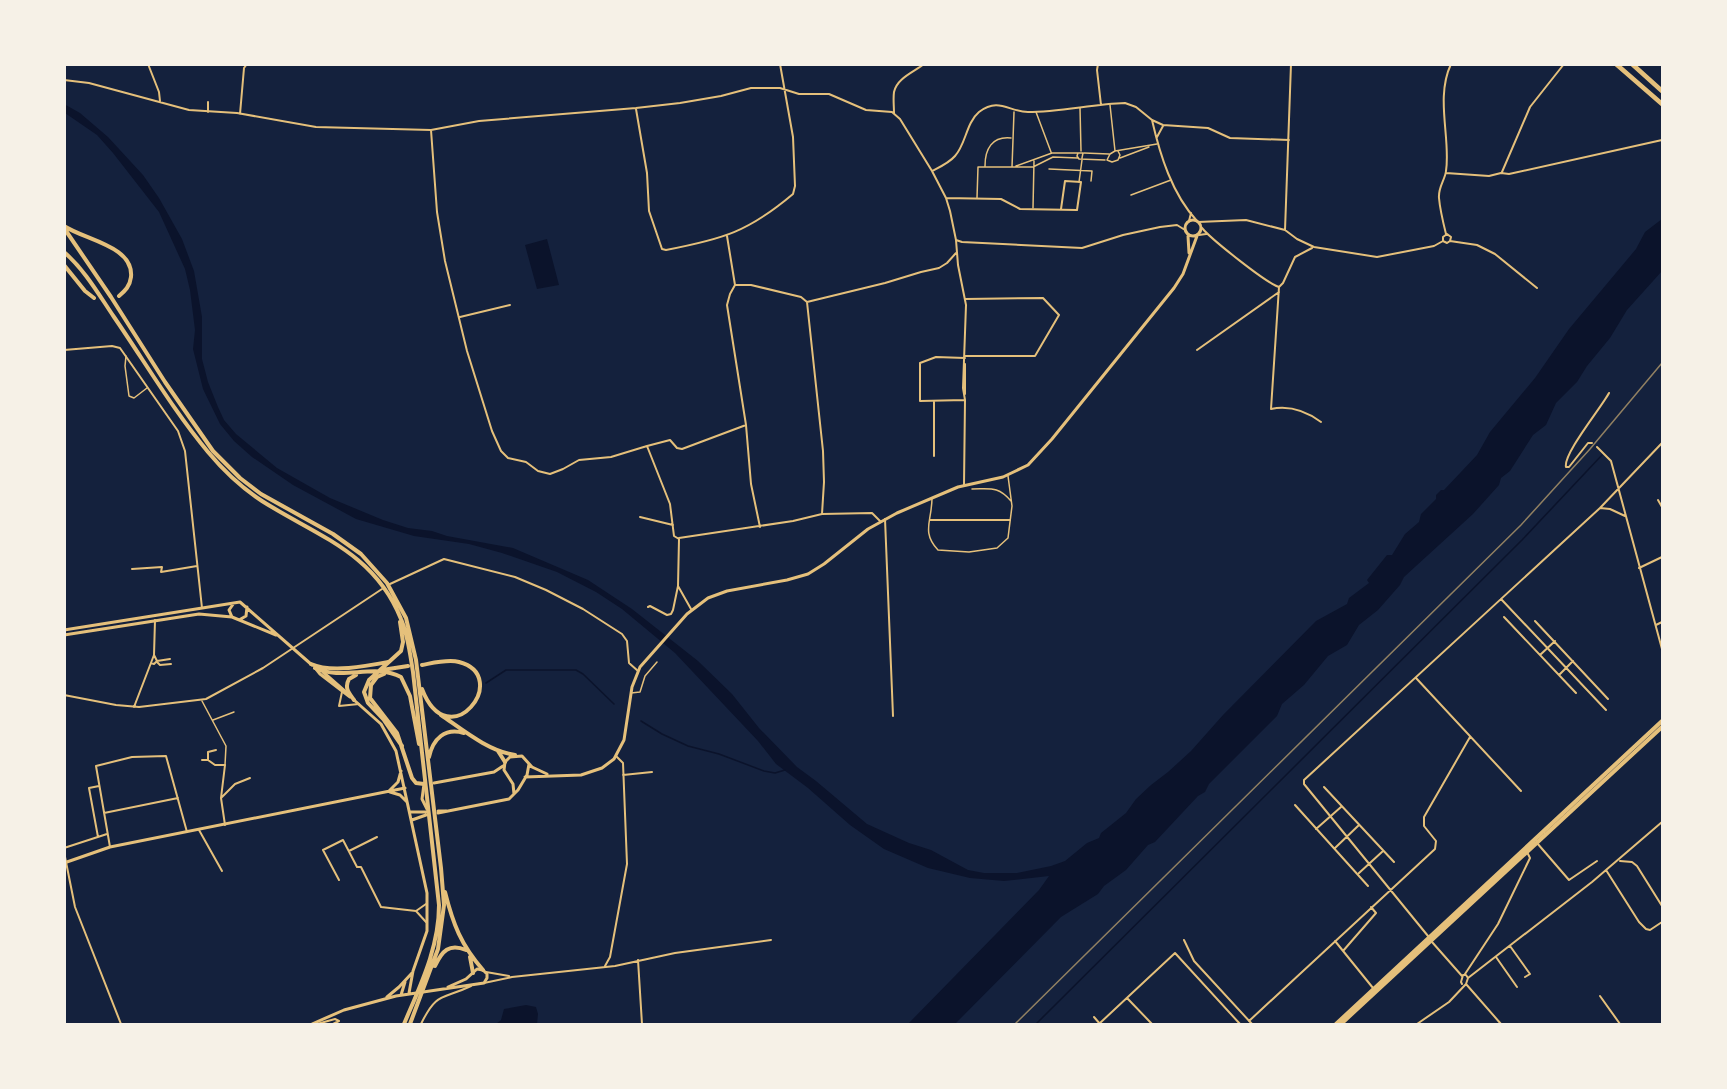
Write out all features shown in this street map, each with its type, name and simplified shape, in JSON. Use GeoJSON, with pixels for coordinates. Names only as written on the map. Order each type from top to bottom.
{"type":"FeatureCollection","features":[{"type":"Feature","properties":{"kind":"highway"},"geometry":{"type":"LineString","coordinates":[[1616,64],[1662,104]]}},
{"type":"Feature","properties":{"kind":"highway"},"geometry":{"type":"LineString","coordinates":[[1632,64],[1662,91]]}},
{"type":"Feature","properties":{"kind":"main road"},"geometry":{"type":"LineString","coordinates":[[64,227],[116,250],[126,259],[131,269],[130,282],[118,296]]}},
{"type":"Feature","properties":{"kind":"main road"},"geometry":{"type":"LineString","coordinates":[[64,227],[158,372],[213,451],[240,478],[261,494],[356,550],[375,568],[398,612],[414,661]]}},
{"type":"Feature","properties":{"kind":"main road"},"geometry":{"type":"LineString","coordinates":[[64,252],[89,280],[181,416],[219,464],[258,498],[342,546],[364,564],[385,587],[406,618],[414,661],[423,759]]}},
{"type":"Feature","properties":{"kind":"main road"},"geometry":{"type":"LineString","coordinates":[[64,265],[85,291],[94,298]]}},
{"type":"Feature","properties":{"kind":"main road"},"geometry":{"type":"LineString","coordinates":[[398,612],[403,645],[399,654],[366,683],[364,694],[402,746]]}},
{"type":"Feature","properties":{"kind":"main road"},"geometry":{"type":"LineString","coordinates":[[313,666],[329,669],[391,661]]}},
{"type":"Feature","properties":{"kind":"main road"},"geometry":{"type":"LineString","coordinates":[[422,665],[459,662],[470,667],[478,679],[479,695],[471,708],[459,715],[441,714]]}},
{"type":"Feature","properties":{"kind":"main road"},"geometry":{"type":"LineString","coordinates":[[313,666],[333,674],[360,673],[408,666]]}},
{"type":"Feature","properties":{"kind":"main road"},"geometry":{"type":"LineString","coordinates":[[375,671],[400,676],[407,685],[423,759],[427,766]]}},
{"type":"Feature","properties":{"kind":"main road"},"geometry":{"type":"LineString","coordinates":[[415,672],[428,703],[441,714],[470,735],[498,751],[515,755]]}},
{"type":"Feature","properties":{"kind":"main road"},"geometry":{"type":"LineString","coordinates":[[354,700],[346,683],[360,673]]}},
{"type":"Feature","properties":{"kind":"main road"},"geometry":{"type":"LineString","coordinates":[[385,673],[372,682],[370,696],[395,729],[411,778],[416,783],[424,784]]}},
{"type":"Feature","properties":{"kind":"main road"},"geometry":{"type":"LineString","coordinates":[[410,1024],[433,950],[438,924],[433,823],[419,681]]}},
{"type":"Feature","properties":{"kind":"main road"},"geometry":{"type":"LineString","coordinates":[[1341,1024],[1662,721]]}},
{"type":"Feature","properties":{"kind":"main road"},"geometry":{"type":"LineString","coordinates":[[1336,1024],[1662,727]]}},
{"type":"Feature","properties":{"kind":"main road"},"geometry":{"type":"LineString","coordinates":[[427,766],[432,746],[442,734],[457,731],[470,735]]}},
{"type":"Feature","properties":{"kind":"main road"},"geometry":{"type":"LineString","coordinates":[[498,751],[505,763]]}},
{"type":"Feature","properties":{"kind":"main road"},"geometry":{"type":"LineString","coordinates":[[433,823],[443,883],[454,924],[467,952],[473,974]]}},
{"type":"Feature","properties":{"kind":"main road"},"geometry":{"type":"LineString","coordinates":[[426,985],[441,936],[444,911],[443,883]]}},
{"type":"Feature","properties":{"kind":"main road"},"geometry":{"type":"LineString","coordinates":[[404,1024],[443,951],[453,947],[467,952],[484,971]]}},
{"type":"Feature","properties":{"kind":"street"},"geometry":{"type":"LineString","coordinates":[[148,64],[159,92],[160,101]]}},
{"type":"Feature","properties":{"kind":"street"},"geometry":{"type":"LineString","coordinates":[[240,114],[244,68],[247,64]]}},
{"type":"Feature","properties":{"kind":"street"},"geometry":{"type":"LineString","coordinates":[[636,108],[647,173],[649,211],[662,249],[727,236],[749,227],[793,194],[795,186],[793,137],[780,64]]}},
{"type":"Feature","properties":{"kind":"street"},"geometry":{"type":"LineString","coordinates":[[894,113],[894,93],[897,85],[924,64]]}},
{"type":"Feature","properties":{"kind":"street"},"geometry":{"type":"LineString","coordinates":[[1098,64],[1101,105]]}},
{"type":"Feature","properties":{"kind":"street"},"geometry":{"type":"LineString","coordinates":[[1285,230],[1292,64]]}},
{"type":"Feature","properties":{"kind":"street"},"geometry":{"type":"LineString","coordinates":[[1443,241],[1446,234],[1438,195],[1446,173],[1443,111],[1447,75],[1451,64]]}},
{"type":"Feature","properties":{"kind":"street"},"geometry":{"type":"LineString","coordinates":[[1501,173],[1510,158],[1530,107],[1564,64]]}},
{"type":"Feature","properties":{"kind":"street"},"geometry":{"type":"LineString","coordinates":[[64,80],[89,83],[189,110],[240,114],[316,127],[431,130],[478,121],[636,108],[708,99],[748,88],[785,90],[794,94],[829,94],[866,110],[894,113],[932,171],[946,198],[956,240],[964,299],[964,484]]}},
{"type":"Feature","properties":{"kind":"street"},"geometry":{"type":"LineString","coordinates":[[208,102],[208,112]]}},
{"type":"Feature","properties":{"kind":"street"},"geometry":{"type":"LineString","coordinates":[[932,171],[957,155],[972,121],[981,111],[999,105],[1024,112],[1110,104],[1132,105],[1152,120],[1164,125],[1208,128],[1230,138],[1289,140]]}},
{"type":"Feature","properties":{"kind":"street"},"geometry":{"type":"LineString","coordinates":[[1110,104],[1119,158]]}},
{"type":"Feature","properties":{"kind":"street"},"geometry":{"type":"LineString","coordinates":[[946,198],[1001,199],[1017,208],[1077,210],[1082,159],[1080,107]]}},
{"type":"Feature","properties":{"kind":"street"},"geometry":{"type":"LineString","coordinates":[[1012,168],[1014,109]]}},
{"type":"Feature","properties":{"kind":"street"},"geometry":{"type":"LineString","coordinates":[[1036,112],[1052,153]]}},
{"type":"Feature","properties":{"kind":"street"},"geometry":{"type":"LineString","coordinates":[[1152,120],[1157,140]]}},
{"type":"Feature","properties":{"kind":"street"},"geometry":{"type":"LineString","coordinates":[[1164,125],[1156,145],[1191,213],[1209,235],[1279,287]]}},
{"type":"Feature","properties":{"kind":"street"},"geometry":{"type":"LineString","coordinates":[[431,130],[439,229],[445,261],[467,351],[492,431],[501,451],[508,458],[526,462],[538,471],[550,474],[579,460],[611,457],[670,440],[677,448],[682,449],[746,425]]}},
{"type":"Feature","properties":{"kind":"street"},"geometry":{"type":"LineString","coordinates":[[985,167],[986,152],[993,141],[1007,137],[1013,138]]}},
{"type":"Feature","properties":{"kind":"street"},"geometry":{"type":"LineString","coordinates":[[1446,173],[1489,177],[1501,173],[1509,174],[1662,140]]}},
{"type":"Feature","properties":{"kind":"street"},"geometry":{"type":"LineString","coordinates":[[1012,168],[1052,153],[1110,154],[1156,145]]}},
{"type":"Feature","properties":{"kind":"street"},"geometry":{"type":"LineString","coordinates":[[977,198],[978,167],[1033,167],[1053,157],[1114,161],[1156,145]]}},
{"type":"Feature","properties":{"kind":"street"},"geometry":{"type":"LineString","coordinates":[[1078,158],[1080,153]]}},
{"type":"Feature","properties":{"kind":"street"},"geometry":{"type":"LineString","coordinates":[[1107,160],[1110,154]]}},
{"type":"Feature","properties":{"kind":"street"},"geometry":{"type":"LineString","coordinates":[[1033,208],[1034,160]]}},
{"type":"Feature","properties":{"kind":"street"},"geometry":{"type":"LineString","coordinates":[[1049,169],[1092,171],[1091,181]]}},
{"type":"Feature","properties":{"kind":"street"},"geometry":{"type":"LineString","coordinates":[[1131,195],[1172,180]]}},
{"type":"Feature","properties":{"kind":"street"},"geometry":{"type":"LineString","coordinates":[[1061,209],[1065,181],[1079,182]]}},
{"type":"Feature","properties":{"kind":"street"},"geometry":{"type":"LineString","coordinates":[[1185,230],[1191,213]]}},
{"type":"Feature","properties":{"kind":"street"},"geometry":{"type":"LineString","coordinates":[[1189,221],[1246,220],[1285,230],[1314,247],[1377,257],[1434,246],[1443,241],[1477,245],[1495,254],[1537,288]]}},
{"type":"Feature","properties":{"kind":"street"},"geometry":{"type":"LineString","coordinates":[[956,240],[1082,248],[1150,229],[1176,225],[1185,230],[1187,234],[1190,257]]}},
{"type":"Feature","properties":{"kind":"street"},"geometry":{"type":"LineString","coordinates":[[494,772],[517,780],[525,777],[571,776],[590,773],[605,766],[616,756],[626,734],[631,693],[638,671],[676,626],[708,598],[722,592],[796,578],[812,572],[880,521],[964,484],[1008,475],[1030,462],[1053,439],[1174,288],[1183,274],[1202,228]]}},
{"type":"Feature","properties":{"kind":"street"},"geometry":{"type":"LineString","coordinates":[[1187,234],[1192,237],[1209,235]]}},
{"type":"Feature","properties":{"kind":"street"},"geometry":{"type":"LineString","coordinates":[[1446,234],[1451,237],[1450,241]]}},
{"type":"Feature","properties":{"kind":"street"},"geometry":{"type":"LineString","coordinates":[[727,236],[735,285],[727,305],[746,425],[751,484],[760,527]]}},
{"type":"Feature","properties":{"kind":"street"},"geometry":{"type":"LineString","coordinates":[[1279,287],[1295,257],[1314,247]]}},
{"type":"Feature","properties":{"kind":"street"},"geometry":{"type":"LineString","coordinates":[[807,302],[885,284],[939,268],[956,253]]}},
{"type":"Feature","properties":{"kind":"street"},"geometry":{"type":"LineString","coordinates":[[735,285],[751,285],[801,297],[807,302],[823,451],[822,514]]}},
{"type":"Feature","properties":{"kind":"street"},"geometry":{"type":"LineString","coordinates":[[1279,287],[1271,409],[1283,407],[1307,412],[1321,422]]}},
{"type":"Feature","properties":{"kind":"street"},"geometry":{"type":"LineString","coordinates":[[1197,350],[1280,292]]}},
{"type":"Feature","properties":{"kind":"street"},"geometry":{"type":"LineString","coordinates":[[964,299],[1042,298],[1059,315],[1035,356],[936,357],[920,363],[920,401],[965,400]]}},
{"type":"Feature","properties":{"kind":"street"},"geometry":{"type":"LineString","coordinates":[[460,317],[510,305]]}},
{"type":"Feature","properties":{"kind":"street"},"geometry":{"type":"LineString","coordinates":[[64,350],[112,346],[120,348],[178,431],[184,446],[202,608]]}},
{"type":"Feature","properties":{"kind":"street"},"geometry":{"type":"LineString","coordinates":[[127,356],[125,366],[129,396],[134,398],[149,388]]}},
{"type":"Feature","properties":{"kind":"street"},"geometry":{"type":"LineString","coordinates":[[1591,443],[1566,467],[1565,459],[1609,393]]}},
{"type":"Feature","properties":{"kind":"street"},"geometry":{"type":"LineString","coordinates":[[934,401],[934,456]]}},
{"type":"Feature","properties":{"kind":"street"},"geometry":{"type":"LineString","coordinates":[[1468,978],[1431,939],[1390,890],[1304,784],[1305,778],[1600,508],[1662,443]]}},
{"type":"Feature","properties":{"kind":"street"},"geometry":{"type":"LineString","coordinates":[[647,446],[670,504],[675,536],[679,539],[678,586],[671,614],[667,615],[648,607]]}},
{"type":"Feature","properties":{"kind":"street"},"geometry":{"type":"LineString","coordinates":[[1597,447],[1608,456],[1662,649]]}},
{"type":"Feature","properties":{"kind":"street"},"geometry":{"type":"LineString","coordinates":[[932,497],[927,529],[930,541],[938,550],[969,552],[1000,547],[1008,538],[1011,520],[1008,475]]}},
{"type":"Feature","properties":{"kind":"street"},"geometry":{"type":"LineString","coordinates":[[972,489],[997,489],[1003,492],[1011,502]]}},
{"type":"Feature","properties":{"kind":"street"},"geometry":{"type":"LineString","coordinates":[[1658,500],[1662,507]]}},
{"type":"Feature","properties":{"kind":"street"},"geometry":{"type":"LineString","coordinates":[[1600,508],[1610,509],[1625,516]]}},
{"type":"Feature","properties":{"kind":"street"},"geometry":{"type":"LineString","coordinates":[[679,539],[760,527],[822,514],[870,512],[880,521]]}},
{"type":"Feature","properties":{"kind":"street"},"geometry":{"type":"LineString","coordinates":[[640,517],[673,525]]}},
{"type":"Feature","properties":{"kind":"street"},"geometry":{"type":"LineString","coordinates":[[885,519],[893,716]]}},
{"type":"Feature","properties":{"kind":"street"},"geometry":{"type":"LineString","coordinates":[[930,520],[1011,520]]}},
{"type":"Feature","properties":{"kind":"street"},"geometry":{"type":"LineString","coordinates":[[1639,568],[1662,557]]}},
{"type":"Feature","properties":{"kind":"street"},"geometry":{"type":"LineString","coordinates":[[64,695],[134,707],[202,700],[214,696],[263,668],[338,616],[385,587],[444,559],[507,574],[562,598],[622,634],[627,640],[628,663],[638,671]]}},
{"type":"Feature","properties":{"kind":"street"},"geometry":{"type":"LineString","coordinates":[[132,569],[162,567],[161,572],[197,567]]}},
{"type":"Feature","properties":{"kind":"street"},"geometry":{"type":"LineString","coordinates":[[678,586],[692,610]]}},
{"type":"Feature","properties":{"kind":"street"},"geometry":{"type":"LineString","coordinates":[[1501,599],[1605,710]]}},
{"type":"Feature","properties":{"kind":"street"},"geometry":{"type":"LineString","coordinates":[[231,617],[230,608],[235,602]]}},
{"type":"Feature","properties":{"kind":"street"},"geometry":{"type":"LineString","coordinates":[[64,630],[242,602],[354,700]]}},
{"type":"Feature","properties":{"kind":"street"},"geometry":{"type":"LineString","coordinates":[[239,620],[246,616],[246,606]]}},
{"type":"Feature","properties":{"kind":"street"},"geometry":{"type":"LineString","coordinates":[[64,635],[199,614],[231,617],[281,638]]}},
{"type":"Feature","properties":{"kind":"street"},"geometry":{"type":"LineString","coordinates":[[1504,617],[1576,693]]}},
{"type":"Feature","properties":{"kind":"street"},"geometry":{"type":"LineString","coordinates":[[134,707],[154,656],[155,620]]}},
{"type":"Feature","properties":{"kind":"street"},"geometry":{"type":"LineString","coordinates":[[1536,621],[1608,699]]}},
{"type":"Feature","properties":{"kind":"street"},"geometry":{"type":"LineString","coordinates":[[1656,625],[1662,622]]}},
{"type":"Feature","properties":{"kind":"street"},"geometry":{"type":"LineString","coordinates":[[1523,637],[1531,630]]}},
{"type":"Feature","properties":{"kind":"street"},"geometry":{"type":"LineString","coordinates":[[1540,655],[1555,641]]}},
{"type":"Feature","properties":{"kind":"street"},"geometry":{"type":"LineString","coordinates":[[154,656],[160,665],[171,664]]}},
{"type":"Feature","properties":{"kind":"street"},"geometry":{"type":"LineString","coordinates":[[151,663],[170,659]]}},
{"type":"Feature","properties":{"kind":"street"},"geometry":{"type":"LineString","coordinates":[[1559,675],[1573,661]]}},
{"type":"Feature","properties":{"kind":"street"},"geometry":{"type":"LineString","coordinates":[[631,693],[640,692],[645,676],[657,662]]}},
{"type":"Feature","properties":{"kind":"street"},"geometry":{"type":"LineString","coordinates":[[313,666],[373,716],[390,738],[402,770],[428,902],[428,924],[413,971],[409,993]]}},
{"type":"Feature","properties":{"kind":"street"},"geometry":{"type":"LineString","coordinates":[[1416,678],[1521,791]]}},
{"type":"Feature","properties":{"kind":"street"},"geometry":{"type":"LineString","coordinates":[[1584,686],[1590,680]]}},
{"type":"Feature","properties":{"kind":"street"},"geometry":{"type":"LineString","coordinates":[[342,692],[339,706],[360,704]]}},
{"type":"Feature","properties":{"kind":"street"},"geometry":{"type":"LineString","coordinates":[[202,700],[226,746],[221,798],[225,825]]}},
{"type":"Feature","properties":{"kind":"street"},"geometry":{"type":"LineString","coordinates":[[213,720],[234,711]]}},
{"type":"Feature","properties":{"kind":"street"},"geometry":{"type":"LineString","coordinates":[[1249,1021],[1436,847],[1436,841],[1424,826],[1424,817],[1470,737]]}},
{"type":"Feature","properties":{"kind":"street"},"geometry":{"type":"LineString","coordinates":[[208,760],[208,752],[216,750]]}},
{"type":"Feature","properties":{"kind":"street"},"geometry":{"type":"LineString","coordinates":[[110,847],[96,767],[140,756],[164,755],[167,757],[187,832]]}},
{"type":"Feature","properties":{"kind":"street"},"geometry":{"type":"LineString","coordinates":[[434,783],[494,772],[515,755],[525,758],[529,764],[550,776]]}},
{"type":"Feature","properties":{"kind":"street"},"geometry":{"type":"LineString","coordinates":[[605,966],[610,957],[627,864],[624,775],[622,761],[616,756]]}},
{"type":"Feature","properties":{"kind":"street"},"geometry":{"type":"LineString","coordinates":[[202,760],[208,760],[215,765],[225,765]]}},
{"type":"Feature","properties":{"kind":"street"},"geometry":{"type":"LineString","coordinates":[[505,763],[504,770],[514,786],[513,795]]}},
{"type":"Feature","properties":{"kind":"street"},"geometry":{"type":"LineString","coordinates":[[438,812],[501,801],[513,795],[529,770],[529,764]]}},
{"type":"Feature","properties":{"kind":"street"},"geometry":{"type":"LineString","coordinates":[[388,792],[398,782],[402,770]]}},
{"type":"Feature","properties":{"kind":"street"},"geometry":{"type":"LineString","coordinates":[[624,775],[652,772]]}},
{"type":"Feature","properties":{"kind":"street"},"geometry":{"type":"LineString","coordinates":[[221,798],[235,783],[250,778]]}},
{"type":"Feature","properties":{"kind":"street"},"geometry":{"type":"LineString","coordinates":[[424,784],[422,799],[426,812]]}},
{"type":"Feature","properties":{"kind":"street"},"geometry":{"type":"LineString","coordinates":[[98,837],[88,788],[99,786]]}},
{"type":"Feature","properties":{"kind":"street"},"geometry":{"type":"LineString","coordinates":[[1324,786],[1394,862]]}},
{"type":"Feature","properties":{"kind":"street"},"geometry":{"type":"LineString","coordinates":[[65,862],[110,847],[405,788]]}},
{"type":"Feature","properties":{"kind":"street"},"geometry":{"type":"LineString","coordinates":[[388,792],[400,795],[408,803]]}},
{"type":"Feature","properties":{"kind":"street"},"geometry":{"type":"LineString","coordinates":[[104,813],[178,798]]}},
{"type":"Feature","properties":{"kind":"street"},"geometry":{"type":"LineString","coordinates":[[1295,805],[1368,885]]}},
{"type":"Feature","properties":{"kind":"street"},"geometry":{"type":"LineString","coordinates":[[1316,829],[1342,806]]}},
{"type":"Feature","properties":{"kind":"street"},"geometry":{"type":"LineString","coordinates":[[410,812],[426,812]]}},
{"type":"Feature","properties":{"kind":"street"},"geometry":{"type":"LineString","coordinates":[[412,820],[426,812]]}},
{"type":"Feature","properties":{"kind":"street"},"geometry":{"type":"LineString","coordinates":[[1417,1024],[1449,1002],[1468,978],[1618,861],[1662,822]]}},
{"type":"Feature","properties":{"kind":"street"},"geometry":{"type":"LineString","coordinates":[[1334,848],[1359,825]]}},
{"type":"Feature","properties":{"kind":"street"},"geometry":{"type":"LineString","coordinates":[[199,830],[222,872]]}},
{"type":"Feature","properties":{"kind":"street"},"geometry":{"type":"LineString","coordinates":[[107,834],[64,850],[74,903],[81,925],[121,1024]]}},
{"type":"Feature","properties":{"kind":"street"},"geometry":{"type":"LineString","coordinates":[[349,851],[377,837]]}},
{"type":"Feature","properties":{"kind":"street"},"geometry":{"type":"LineString","coordinates":[[339,880],[323,850],[343,840],[357,867],[361,867],[381,907],[416,911],[428,924]]}},
{"type":"Feature","properties":{"kind":"street"},"geometry":{"type":"LineString","coordinates":[[1537,843],[1569,880],[1597,861]]}},
{"type":"Feature","properties":{"kind":"street"},"geometry":{"type":"LineString","coordinates":[[1358,874],[1383,851]]}},
{"type":"Feature","properties":{"kind":"street"},"geometry":{"type":"LineString","coordinates":[[1501,1024],[1461,982],[1510,903],[1530,858],[1527,852]]}},
{"type":"Feature","properties":{"kind":"street"},"geometry":{"type":"LineString","coordinates":[[1618,861],[1630,861],[1637,866],[1662,906]]}},
{"type":"Feature","properties":{"kind":"street"},"geometry":{"type":"LineString","coordinates":[[1606,870],[1645,928],[1650,930],[1662,922]]}},
{"type":"Feature","properties":{"kind":"street"},"geometry":{"type":"LineString","coordinates":[[416,911],[428,902]]}},
{"type":"Feature","properties":{"kind":"street"},"geometry":{"type":"LineString","coordinates":[[1343,951],[1376,913],[1371,907]]}},
{"type":"Feature","properties":{"kind":"street"},"geometry":{"type":"LineString","coordinates":[[315,1024],[344,1010],[409,993],[512,977],[615,966],[675,952],[771,940]]}},
{"type":"Feature","properties":{"kind":"street"},"geometry":{"type":"LineString","coordinates":[[1184,940],[1194,961],[1252,1024]]}},
{"type":"Feature","properties":{"kind":"street"},"geometry":{"type":"LineString","coordinates":[[1335,941],[1374,989]]}},
{"type":"Feature","properties":{"kind":"street"},"geometry":{"type":"LineString","coordinates":[[1510,946],[1530,974],[1525,977]]}},
{"type":"Feature","properties":{"kind":"street"},"geometry":{"type":"LineString","coordinates":[[1094,1017],[1100,1024],[1175,953],[1240,1024]]}},
{"type":"Feature","properties":{"kind":"street"},"geometry":{"type":"LineString","coordinates":[[1496,957],[1518,987]]}},
{"type":"Feature","properties":{"kind":"street"},"geometry":{"type":"LineString","coordinates":[[638,960],[642,1024]]}},
{"type":"Feature","properties":{"kind":"street"},"geometry":{"type":"LineString","coordinates":[[448,987],[473,974],[477,969],[512,977]]}},
{"type":"Feature","properties":{"kind":"street"},"geometry":{"type":"LineString","coordinates":[[382,1000],[394,992],[413,971]]}},
{"type":"Feature","properties":{"kind":"street"},"geometry":{"type":"LineString","coordinates":[[484,971],[488,976],[484,983]]}},
{"type":"Feature","properties":{"kind":"street"},"geometry":{"type":"LineString","coordinates":[[473,974],[474,984]]}},
{"type":"Feature","properties":{"kind":"street"},"geometry":{"type":"LineString","coordinates":[[401,995],[407,979]]}},
{"type":"Feature","properties":{"kind":"street"},"geometry":{"type":"LineString","coordinates":[[421,1024],[429,1007],[435,1001],[474,984]]}},
{"type":"Feature","properties":{"kind":"street"},"geometry":{"type":"LineString","coordinates":[[1600,996],[1620,1024]]}},
{"type":"Feature","properties":{"kind":"street"},"geometry":{"type":"LineString","coordinates":[[1127,998],[1152,1024]]}},
{"type":"Feature","properties":{"kind":"street"},"geometry":{"type":"LineString","coordinates":[[1224,1007],[1231,1001]]}},
{"type":"Feature","properties":{"kind":"street"},"geometry":{"type":"LineString","coordinates":[[315,1024],[335,1019],[339,1021],[333,1024]]}},
{"type":"Feature","properties":{"kind":"water"},"geometry":{"type":"Polygon","coordinates":[[[64,104],[80,113],[108,137],[143,175],[182,239],[194,271],[202,317],[202,359],[208,382],[224,420],[236,434],[277,468],[330,498],[383,520],[408,528],[513,548],[588,580],[632,609],[698,661],[732,694],[759,728],[797,767],[867,824],[931,850],[968,870],[984,873],[1017,873],[1051,866],[1065,861],[1087,843],[1099,838],[1101,833],[1126,813],[1136,799],[1191,751],[1223,715],[1316,621],[1347,604],[1349,598],[1369,583],[1367,580],[1387,555],[1392,555],[1405,534],[1419,522],[1421,514],[1436,499],[1436,495],[1444,490],[1477,455],[1490,432],[1535,378],[1569,329],[1636,249],[1645,232],[1662,219],[1662,271],[1627,310],[1610,338],[1577,382],[1556,403],[1546,425],[1533,435],[1510,471],[1501,478],[1499,485],[1473,514],[1404,577],[1400,585],[1378,610],[1359,625],[1347,645],[1328,656],[1304,685],[1282,704],[1277,716],[1155,842],[1148,845],[1126,870],[1104,886],[1098,894],[1061,917],[955,1024],[908,1024],[1039,890],[1049,876],[1004,881],[970,878],[928,868],[884,849],[850,825],[808,788],[776,764],[758,741],[675,653],[622,609],[596,592],[557,572],[502,553],[469,544],[414,536],[356,519],[293,485],[252,457],[220,424],[203,389],[193,349],[195,330],[185,269],[159,212],[97,135],[65,113],[64,104]]]}},
{"type":"Feature","properties":{"kind":"water"},"geometry":{"type":"Polygon","coordinates":[[[547,239],[559,285],[537,289],[525,245],[547,239]]]}},
{"type":"Feature","properties":{"kind":"water"},"geometry":{"type":"Polygon","coordinates":[[[526,1005],[536,1007],[537,1024],[496,1024],[501,1020],[504,1009],[526,1005]]]}},
{"type":"Feature","properties":{"kind":"waterway"},"geometry":{"type":"LineString","coordinates":[[1036,1024],[1522,540],[1602,455]]}},
{"type":"Feature","properties":{"kind":"waterway"},"geometry":{"type":"LineString","coordinates":[[486,683],[506,670],[576,670],[614,704]]}},
{"type":"Feature","properties":{"kind":"waterway"},"geometry":{"type":"LineString","coordinates":[[641,721],[688,746],[719,754],[764,771],[775,773],[785,770]]}},
{"type":"Feature","properties":{"kind":"railway"},"geometry":{"type":"LineString","coordinates":[[1015,1024],[1521,525],[1590,449],[1662,363]]}}]}
